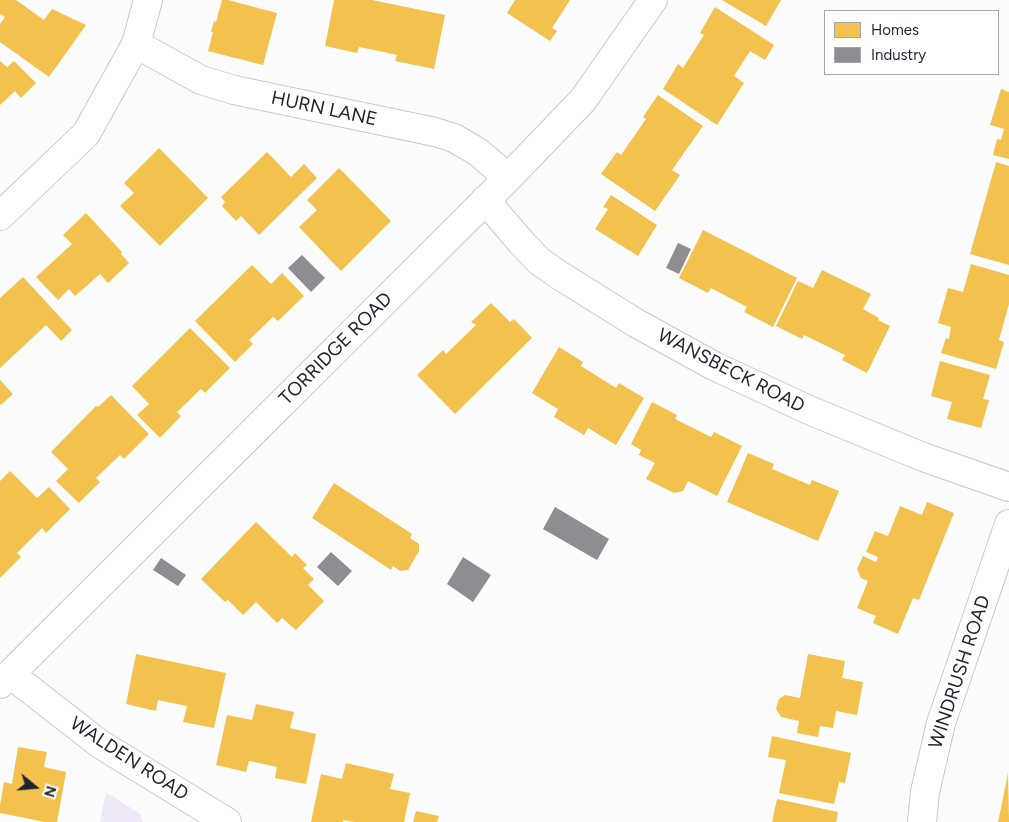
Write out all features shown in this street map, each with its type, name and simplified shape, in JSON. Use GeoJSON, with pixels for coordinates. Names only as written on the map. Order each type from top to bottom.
{"type":"FeatureCollection","features":[{"type":"Feature","properties":{"kind":"street"},"geometry":{"type":"LineString","coordinates":[[0,216],[86,134],[136,44],[148,0]]}},
{"type":"Feature","properties":{"kind":"street","name":"TORRIDGE ROAD"},"geometry":{"type":"LineString","coordinates":[[5,679],[508,178],[583,100],[653,0]]}},
{"type":"Feature","properties":{"kind":"street","name":"HURN LANE"},"geometry":{"type":"LineString","coordinates":[[136,44],[200,80],[435,132],[454,138],[478,152],[508,178]]}},
{"type":"Feature","properties":{"kind":"street","name":"WANSBECK ROAD"},"geometry":{"type":"LineString","coordinates":[[485,200],[539,261],[636,323],[714,366],[810,410],[923,457],[1009,487]]}},
{"type":"Feature","properties":{"kind":"street","name":"WINDRUSH ROAD"},"geometry":{"type":"LineString","coordinates":[[922,822],[925,792],[941,723],[1009,524]]}},
{"type":"Feature","properties":{"kind":"street","name":"WALDEN ROAD"},"geometry":{"type":"LineString","coordinates":[[5,679],[100,744],[227,822]]}},
{"type":"Feature","properties":{"kind":"shaded area"},"geometry":{"type":"Polygon","coordinates":[[[106,792],[140,814],[143,822],[100,822],[106,792]]]}},
{"type":"Feature","properties":{"kind":"building: Homes"},"geometry":{"type":"Polygon","coordinates":[[[0,0],[16,0],[44,20],[52,9],[86,25],[49,77],[0,42],[0,24],[5,17],[0,14],[0,0]]]}},
{"type":"Feature","properties":{"kind":"building: Homes"},"geometry":{"type":"Polygon","coordinates":[[[222,0],[277,13],[263,65],[208,51],[214,21],[216,22],[222,0]]]}},
{"type":"Feature","properties":{"kind":"building: Homes"},"geometry":{"type":"Polygon","coordinates":[[[334,0],[372,0],[445,15],[434,69],[395,61],[397,55],[379,51],[359,47],[357,53],[325,46],[334,0]]]}},
{"type":"Feature","properties":{"kind":"building: Homes"},"geometry":{"type":"Polygon","coordinates":[[[515,0],[570,0],[552,28],[557,31],[550,41],[507,13],[515,0]]]}},
{"type":"Feature","properties":{"kind":"building: Homes"},"geometry":{"type":"Polygon","coordinates":[[[722,0],[781,0],[766,26],[722,0]]]}},
{"type":"Feature","properties":{"kind":"building: Homes"},"geometry":{"type":"Polygon","coordinates":[[[715,7],[774,45],[765,60],[750,51],[734,76],[744,83],[717,125],[663,89],[678,64],[683,68],[704,35],[700,33],[715,7]]]}},
{"type":"Feature","properties":{"kind":"building: Homes"},"geometry":{"type":"Polygon","coordinates":[[[0,61],[7,67],[14,61],[36,83],[21,98],[15,91],[0,105],[0,61]]]}},
{"type":"Feature","properties":{"kind":"building: Homes"},"geometry":{"type":"Polygon","coordinates":[[[1001,89],[1009,92],[1009,159],[993,155],[997,139],[1001,140],[1004,129],[990,125],[1001,89]]]}},
{"type":"Feature","properties":{"kind":"building: Homes"},"geometry":{"type":"Polygon","coordinates":[[[658,95],[703,126],[672,170],[680,175],[655,211],[601,174],[617,152],[621,155],[646,119],[643,117],[658,95]]]}},
{"type":"Feature","properties":{"kind":"building: Homes"},"geometry":{"type":"Polygon","coordinates":[[[159,148],[208,198],[160,246],[120,206],[134,193],[124,183],[159,148]]]}},
{"type":"Feature","properties":{"kind":"building: Homes"},"geometry":{"type":"Polygon","coordinates":[[[267,152],[291,177],[304,164],[317,178],[259,235],[241,216],[236,221],[222,206],[225,202],[221,197],[267,152]]]}},
{"type":"Feature","properties":{"kind":"building: Homes"},"geometry":{"type":"Polygon","coordinates":[[[996,162],[1009,166],[1009,265],[970,254],[996,162]]]}},
{"type":"Feature","properties":{"kind":"building: Homes"},"geometry":{"type":"Polygon","coordinates":[[[339,168],[391,221],[341,271],[299,227],[317,210],[307,200],[339,168]]]}},
{"type":"Feature","properties":{"kind":"building: Homes"},"geometry":{"type":"Polygon","coordinates":[[[611,195],[657,225],[638,256],[595,229],[608,209],[603,207],[611,195]]]}},
{"type":"Feature","properties":{"kind":"building: Homes"},"geometry":{"type":"Polygon","coordinates":[[[86,213],[122,252],[121,254],[129,263],[108,283],[100,274],[75,296],[69,289],[58,300],[36,277],[72,244],[63,235],[86,213]]]}},
{"type":"Feature","properties":{"kind":"building: Homes"},"geometry":{"type":"Polygon","coordinates":[[[703,230],[797,278],[773,327],[744,312],[747,307],[711,288],[708,293],[679,278],[703,230]]]}},
{"type":"Feature","properties":{"kind":"building: Homes"},"geometry":{"type":"Polygon","coordinates":[[[971,264],[1009,275],[1009,304],[999,340],[1004,342],[996,369],[941,353],[946,338],[949,339],[951,327],[938,323],[948,288],[963,292],[971,264]]]}},
{"type":"Feature","properties":{"kind":"building: Homes"},"geometry":{"type":"Polygon","coordinates":[[[252,265],[271,284],[282,273],[304,296],[278,321],[273,317],[249,340],[253,344],[235,362],[195,321],[252,265]]]}},
{"type":"Feature","properties":{"kind":"building: Homes"},"geometry":{"type":"Polygon","coordinates":[[[822,270],[871,294],[863,309],[890,326],[867,373],[842,360],[845,355],[804,335],[802,339],[776,326],[798,281],[813,288],[822,270]]]}},
{"type":"Feature","properties":{"kind":"building: Homes"},"geometry":{"type":"Polygon","coordinates":[[[23,277],[72,330],[61,341],[46,325],[0,368],[0,298],[23,277]]]}},
{"type":"Feature","properties":{"kind":"building: Homes"},"geometry":{"type":"Polygon","coordinates":[[[491,303],[510,322],[514,319],[532,338],[455,414],[417,375],[443,350],[446,354],[476,325],[471,322],[491,303]]]}},
{"type":"Feature","properties":{"kind":"building: Homes"},"geometry":{"type":"Polygon","coordinates":[[[190,328],[230,368],[205,393],[201,389],[177,412],[181,416],[160,438],[137,415],[149,404],[132,386],[190,328]]]}},
{"type":"Feature","properties":{"kind":"building: Homes"},"geometry":{"type":"Polygon","coordinates":[[[559,347],[583,362],[581,366],[616,388],[619,383],[644,398],[616,445],[588,428],[584,435],[554,417],[558,409],[532,393],[559,347]]]}},
{"type":"Feature","properties":{"kind":"building: Homes"},"geometry":{"type":"Polygon","coordinates":[[[940,361],[990,375],[983,399],[989,400],[981,428],[947,419],[952,402],[931,396],[940,361]]]}},
{"type":"Feature","properties":{"kind":"building: Homes"},"geometry":{"type":"Polygon","coordinates":[[[0,380],[13,394],[1,405],[0,404],[0,380]]]}},
{"type":"Feature","properties":{"kind":"building: Homes"},"geometry":{"type":"Polygon","coordinates":[[[111,395],[149,434],[124,459],[120,455],[96,478],[100,482],[79,503],[56,481],[68,469],[51,452],[96,406],[98,407],[111,395]]]}},
{"type":"Feature","properties":{"kind":"building: Homes"},"geometry":{"type":"Polygon","coordinates":[[[652,402],[677,415],[675,419],[711,437],[714,432],[742,446],[717,496],[688,481],[683,491],[674,493],[646,479],[655,463],[639,455],[641,450],[631,444],[652,402]]]}},
{"type":"Feature","properties":{"kind":"building: Homes"},"geometry":{"type":"Polygon","coordinates":[[[748,453],[774,464],[772,469],[810,485],[812,480],[839,491],[818,541],[727,502],[748,453]]]}},
{"type":"Feature","properties":{"kind":"building: Homes"},"geometry":{"type":"Polygon","coordinates":[[[10,471],[37,498],[49,487],[70,509],[46,533],[42,528],[17,553],[21,557],[0,578],[0,481],[10,471]]]}},
{"type":"Feature","properties":{"kind":"building: Homes"},"geometry":{"type":"Polygon","coordinates":[[[334,483],[412,534],[410,538],[419,544],[419,551],[408,570],[400,571],[393,566],[391,570],[312,518],[334,483]]]}},
{"type":"Feature","properties":{"kind":"building: Homes"},"geometry":{"type":"Polygon","coordinates":[[[927,502],[954,513],[919,600],[913,598],[898,634],[873,623],[876,616],[857,608],[868,581],[861,578],[857,569],[863,556],[876,562],[878,557],[866,552],[875,531],[888,536],[900,506],[922,515],[927,502]]]}},
{"type":"Feature","properties":{"kind":"building: Homes"},"geometry":{"type":"Polygon","coordinates":[[[256,522],[292,557],[295,553],[307,565],[303,568],[314,579],[308,585],[324,601],[296,630],[282,618],[277,623],[256,602],[243,615],[228,600],[225,602],[201,579],[256,522]]]}},
{"type":"Feature","properties":{"kind":"building: Homes"},"geometry":{"type":"Polygon","coordinates":[[[136,654],[226,673],[214,728],[183,722],[187,706],[158,700],[156,711],[126,704],[136,654]]]}},
{"type":"Feature","properties":{"kind":"building: Homes"},"geometry":{"type":"Polygon","coordinates":[[[808,654],[845,661],[842,678],[863,682],[857,715],[836,711],[833,728],[820,726],[818,737],[797,733],[799,721],[781,717],[776,709],[779,699],[785,695],[800,698],[808,654]]]}},
{"type":"Feature","properties":{"kind":"building: Homes"},"geometry":{"type":"Polygon","coordinates":[[[256,704],[294,712],[290,728],[316,734],[306,784],[275,778],[277,767],[249,761],[246,772],[216,765],[227,715],[252,720],[256,704]]]}},
{"type":"Feature","properties":{"kind":"building: Homes"},"geometry":{"type":"Polygon","coordinates":[[[772,736],[851,753],[845,783],[839,782],[834,804],[779,793],[786,760],[768,757],[772,736]]]}},
{"type":"Feature","properties":{"kind":"building: Homes"},"geometry":{"type":"Polygon","coordinates":[[[18,747],[47,752],[44,767],[66,772],[57,822],[45,822],[0,813],[4,782],[12,784],[18,747]]]}},
{"type":"Feature","properties":{"kind":"building: Homes"},"geometry":{"type":"Polygon","coordinates":[[[346,763],[394,774],[390,789],[410,793],[404,822],[355,822],[343,820],[343,822],[311,822],[321,774],[342,779],[346,763]]]}},
{"type":"Feature","properties":{"kind":"building: Homes"},"geometry":{"type":"Polygon","coordinates":[[[1008,773],[1009,822],[998,822],[1000,813],[1008,773]]]}},
{"type":"Feature","properties":{"kind":"building: Homes"},"geometry":{"type":"Polygon","coordinates":[[[777,799],[838,812],[836,822],[772,822],[777,799]]]}},
{"type":"Feature","properties":{"kind":"building: Homes"},"geometry":{"type":"Polygon","coordinates":[[[416,811],[439,816],[437,822],[413,822],[416,811]]]}},
{"type":"Feature","properties":{"kind":"building: Industry"},"geometry":{"type":"Polygon","coordinates":[[[678,243],[691,249],[679,274],[666,268],[678,243]]]}},
{"type":"Feature","properties":{"kind":"building: Industry"},"geometry":{"type":"Polygon","coordinates":[[[302,255],[325,278],[311,292],[288,268],[302,255]]]}},
{"type":"Feature","properties":{"kind":"building: Industry"},"geometry":{"type":"Polygon","coordinates":[[[555,507],[609,539],[597,560],[543,529],[555,507]]]}},
{"type":"Feature","properties":{"kind":"building: Industry"},"geometry":{"type":"Polygon","coordinates":[[[331,552],[352,571],[338,586],[317,567],[331,552]]]}},
{"type":"Feature","properties":{"kind":"building: Industry"},"geometry":{"type":"Polygon","coordinates":[[[463,557],[491,575],[473,602],[447,584],[463,557]]]}},
{"type":"Feature","properties":{"kind":"building: Industry"},"geometry":{"type":"Polygon","coordinates":[[[161,558],[186,575],[178,586],[153,570],[161,558]]]}}]}
